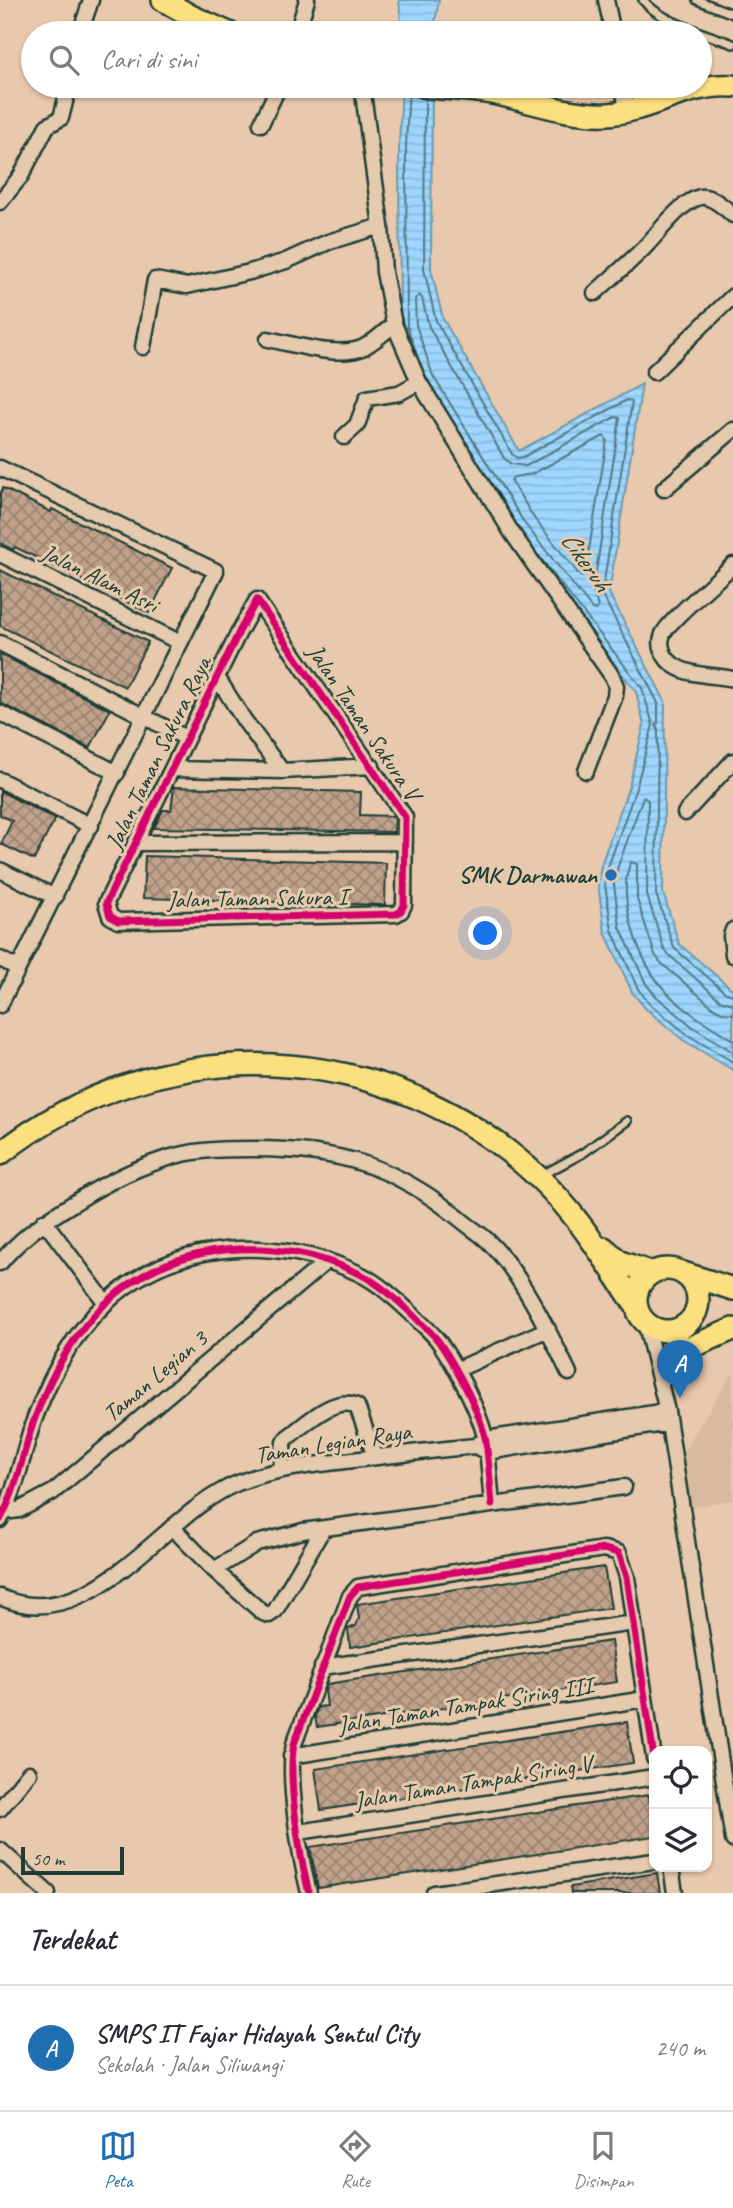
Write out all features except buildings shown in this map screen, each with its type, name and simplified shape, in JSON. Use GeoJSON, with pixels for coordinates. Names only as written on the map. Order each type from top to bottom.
{"type":"FeatureCollection","features":[{"type":"Feature","properties":{"kind":"main road"},"geometry":{"type":"LineString","coordinates":[[163,0],[202,21]]}},
{"type":"Feature","properties":{"kind":"main road"},"geometry":{"type":"LineString","coordinates":[[712,87],[733,86]]}},
{"type":"Feature","properties":{"kind":"main road"},"geometry":{"type":"LineString","coordinates":[[512,98],[580,114],[613,114],[666,98]]}},
{"type":"Feature","properties":{"kind":"main road"},"geometry":{"type":"LineString","coordinates":[[0,1154],[60,1114],[113,1090],[160,1076],[216,1065],[264,1063],[309,1066],[370,1080],[428,1101],[488,1136],[538,1177],[584,1230],[651,1326],[667,1330],[688,1321],[733,1320]]}},
{"type":"Feature","properties":{"kind":"main road"},"geometry":{"type":"LineString","coordinates":[[584,1230],[620,1262],[652,1273]]}},
{"type":"Feature","properties":{"kind":"main road"},"geometry":{"type":"LineString","coordinates":[[641,1314],[636,1299],[640,1284],[652,1273],[667,1269],[733,1289]]}},
{"type":"Feature","properties":{"kind":"main road"},"geometry":{"type":"LineString","coordinates":[[683,1273],[694,1285],[698,1300],[688,1321]]}},
{"type":"Feature","properties":{"kind":"main road"},"geometry":{"type":"LineString","coordinates":[[675,1358],[688,1348],[733,1329]]}},
{"type":"Feature","properties":{"kind":"street"},"geometry":{"type":"LineString","coordinates":[[84,21],[91,0]]}},
{"type":"Feature","properties":{"kind":"street"},"geometry":{"type":"LineString","coordinates":[[301,21],[307,0]]}},
{"type":"Feature","properties":{"kind":"street"},"geometry":{"type":"LineString","coordinates":[[606,0],[610,21]]}},
{"type":"Feature","properties":{"kind":"street"},"geometry":{"type":"LineString","coordinates":[[0,202],[22,176],[47,126],[61,118],[66,98]]}},
{"type":"Feature","properties":{"kind":"street"},"geometry":{"type":"LineString","coordinates":[[261,124],[273,98]]}},
{"type":"Feature","properties":{"kind":"street"},"geometry":{"type":"LineString","coordinates":[[364,98],[381,226],[384,272],[394,324],[419,382],[512,533],[612,676],[616,686],[615,696],[586,771]]}},
{"type":"Feature","properties":{"kind":"street"},"geometry":{"type":"LineString","coordinates":[[625,98],[627,111]]}},
{"type":"Feature","properties":{"kind":"street"},"geometry":{"type":"LineString","coordinates":[[595,293],[681,209],[702,196],[710,198],[733,215]]}},
{"type":"Feature","properties":{"kind":"street"},"geometry":{"type":"LineString","coordinates":[[143,347],[155,280],[187,286],[250,272],[286,261],[328,242],[381,226]]}},
{"type":"Feature","properties":{"kind":"street"},"geometry":{"type":"LineString","coordinates":[[654,372],[733,296]]}},
{"type":"Feature","properties":{"kind":"street"},"geometry":{"type":"LineString","coordinates":[[268,339],[348,351],[364,347],[394,324]]}},
{"type":"Feature","properties":{"kind":"street"},"geometry":{"type":"LineString","coordinates":[[344,437],[357,425],[367,398],[399,393],[419,382]]}},
{"type":"Feature","properties":{"kind":"street"},"geometry":{"type":"LineString","coordinates":[[664,489],[733,430]]}},
{"type":"Feature","properties":{"kind":"street"},"geometry":{"type":"LineString","coordinates":[[0,468],[216,571],[0,1005]]}},
{"type":"Feature","properties":{"kind":"street","name":"Jalan Alam Asri"},"geometry":{"type":"LineString","coordinates":[[0,554],[179,642]]}},
{"type":"Feature","properties":{"kind":"street"},"geometry":{"type":"LineString","coordinates":[[733,565],[665,630],[662,646],[667,659],[676,667],[689,672],[733,679]]}},
{"type":"Feature","properties":{"kind":"street","name":"Jalan Taman Sakura Raya"},"geometry":{"type":"LineString","coordinates":[[118,921],[110,916],[106,903],[257,600]]}},
{"type":"Feature","properties":{"kind":"street","name":"Jalan Taman Sakura V"},"geometry":{"type":"LineString","coordinates":[[257,600],[405,817],[404,905],[396,914]]}},
{"type":"Feature","properties":{"kind":"street"},"geometry":{"type":"LineString","coordinates":[[0,643],[186,738]]}},
{"type":"Feature","properties":{"kind":"street"},"geometry":{"type":"LineString","coordinates":[[217,677],[244,720],[282,771]]}},
{"type":"Feature","properties":{"kind":"street"},"geometry":{"type":"LineString","coordinates":[[0,713],[117,773]]}},
{"type":"Feature","properties":{"kind":"street"},"geometry":{"type":"LineString","coordinates":[[685,813],[733,761]]}},
{"type":"Feature","properties":{"kind":"street"},"geometry":{"type":"LineString","coordinates":[[172,769],[282,771],[372,766]]}},
{"type":"Feature","properties":{"kind":"street"},"geometry":{"type":"LineString","coordinates":[[0,780],[91,826]]}},
{"type":"Feature","properties":{"kind":"street"},"geometry":{"type":"LineString","coordinates":[[136,843],[405,842]]}},
{"type":"Feature","properties":{"kind":"street"},"geometry":{"type":"LineString","coordinates":[[0,870],[55,897]]}},
{"type":"Feature","properties":{"kind":"street","name":"Jalan Taman Sakura I"},"geometry":{"type":"LineString","coordinates":[[118,921],[396,914]]}},
{"type":"Feature","properties":{"kind":"street"},"geometry":{"type":"LineString","coordinates":[[732,953],[733,930]]}},
{"type":"Feature","properties":{"kind":"street"},"geometry":{"type":"LineString","coordinates":[[0,959],[18,968]]}},
{"type":"Feature","properties":{"kind":"street"},"geometry":{"type":"LineString","coordinates":[[0,1263],[44,1221],[115,1180],[176,1156],[213,1149],[267,1149],[309,1151],[349,1158],[372,1165],[415,1186],[488,1241],[501,1256],[548,1329],[569,1373]]}},
{"type":"Feature","properties":{"kind":"street"},"geometry":{"type":"LineString","coordinates":[[44,1221],[106,1303]]}},
{"type":"Feature","properties":{"kind":"street"},"geometry":{"type":"LineString","coordinates":[[2,1516],[49,1384],[76,1339],[106,1303],[130,1284],[163,1264],[192,1255],[264,1247],[327,1261],[360,1274],[398,1301],[438,1340],[456,1370],[482,1445],[492,1505]]}},
{"type":"Feature","properties":{"kind":"street","name":"Taman Legian 3"},"geometry":{"type":"LineString","coordinates":[[2,1516],[53,1492],[327,1261]]}},
{"type":"Feature","properties":{"kind":"street"},"geometry":{"type":"LineString","coordinates":[[641,1314],[668,1417],[733,1840]]}},
{"type":"Feature","properties":{"kind":"street"},"geometry":{"type":"LineString","coordinates":[[661,1384],[675,1358],[688,1321]]}},
{"type":"Feature","properties":{"kind":"street"},"geometry":{"type":"LineString","coordinates":[[456,1370],[548,1329]]}},
{"type":"Feature","properties":{"kind":"street"},"geometry":{"type":"LineString","coordinates":[[281,1469],[284,1442],[288,1437],[326,1410],[343,1403],[357,1406],[375,1457]]}},
{"type":"Feature","properties":{"kind":"street","name":"Taman Legian Raya"},"geometry":{"type":"LineString","coordinates":[[0,1597],[8,1601],[50,1606],[72,1601],[128,1566],[215,1493],[239,1482],[281,1469],[482,1445],[668,1417]]}},
{"type":"Feature","properties":{"kind":"street"},"geometry":{"type":"LineString","coordinates":[[214,1570],[257,1543],[275,1537],[624,1488]]}},
{"type":"Feature","properties":{"kind":"street"},"geometry":{"type":"LineString","coordinates":[[172,1527],[214,1570],[263,1613],[269,1615],[275,1611],[323,1529]]}},
{"type":"Feature","properties":{"kind":"street"},"geometry":{"type":"LineString","coordinates":[[309,1893],[291,1756],[350,1596],[358,1587],[612,1549],[619,1553],[627,1577],[652,1746]]}},
{"type":"Feature","properties":{"kind":"street"},"geometry":{"type":"LineString","coordinates":[[323,1667],[634,1623]]}},
{"type":"Feature","properties":{"kind":"street","name":"Jalan Taman Tampak Siring III"},"geometry":{"type":"LineString","coordinates":[[291,1756],[645,1699]]}},
{"type":"Feature","properties":{"kind":"street"},"geometry":{"type":"LineString","coordinates":[[0,1809],[29,1773]]}},
{"type":"Feature","properties":{"kind":"street","name":"Jalan Taman Tampak Siring V"},"geometry":{"type":"LineString","coordinates":[[299,1832],[649,1778]]}},
{"type":"Feature","properties":{"kind":"street"},"geometry":{"type":"LineString","coordinates":[[0,1850],[48,1893]]}},
{"type":"Feature","properties":{"kind":"street"},"geometry":{"type":"LineString","coordinates":[[434,1893],[649,1862]]}},
{"type":"Feature","properties":{"kind":"street"},"geometry":{"type":"LineString","coordinates":[[672,1872],[675,1893]]}},
{"type":"Feature","properties":{"kind":"lane"},"geometry":{"type":"LineString","coordinates":[[643,0],[656,12],[676,21]]}},
{"type":"Feature","properties":{"kind":"lane"},"geometry":{"type":"LineString","coordinates":[[697,0],[733,14]]}},
{"type":"Feature","properties":{"kind":"lane"},"geometry":{"type":"LineString","coordinates":[[712,36],[733,44]]}},
{"type":"Feature","properties":{"kind":"lane"},"geometry":{"type":"LineString","coordinates":[[538,1177],[583,1153],[627,1121]]}},
{"type":"Feature","properties":{"kind":"shaded area"},"geometry":{"type":"Polygon","coordinates":[[[733,1372],[733,1500],[690,1507],[683,1452],[733,1372]]]}},
{"type":"Feature","properties":{"kind":"water"},"geometry":{"type":"Polygon","coordinates":[[[399,0],[439,0],[435,21],[401,21],[399,0]]]}},
{"type":"Feature","properties":{"kind":"water","name":"Cikeruh"},"geometry":{"type":"Polygon","coordinates":[[[401,98],[432,98],[431,269],[443,319],[519,451],[642,384],[609,593],[665,701],[663,892],[679,944],[733,990],[733,1070],[683,1040],[645,1008],[632,992],[605,932],[598,885],[601,865],[629,786],[644,725],[636,692],[512,533],[419,382],[400,328],[399,145],[401,98]]]}},
{"type":"Feature","properties":{"kind":"cycle path"},"geometry":{"type":"LineString","coordinates":[[257,600],[405,817],[404,905],[396,914],[118,921],[110,916],[106,903],[257,600]]}},
{"type":"Feature","properties":{"kind":"cycle path"},"geometry":{"type":"LineString","coordinates":[[0,1520],[11,1495],[42,1400],[65,1355],[94,1315],[133,1282],[162,1266],[194,1255],[227,1250],[260,1249],[327,1261],[373,1282],[413,1315],[439,1342],[473,1404],[486,1442],[492,1505]]}},
{"type":"Feature","properties":{"kind":"cycle path"},"geometry":{"type":"LineString","coordinates":[[309,1893],[293,1797],[294,1744],[350,1596],[358,1587],[604,1549],[619,1553],[627,1577],[652,1746]]}},
{"type":"Feature","properties":{"kind":"place","name":"SMK Darmawan"},"geometry":{"type":"Point","coordinates":[611,875]}},
{"type":"Feature","properties":{"kind":"place","name":"SMPS IT Fajar Hidayah Sentul City"},"geometry":{"type":"Point","coordinates":[680,1398]}}]}
